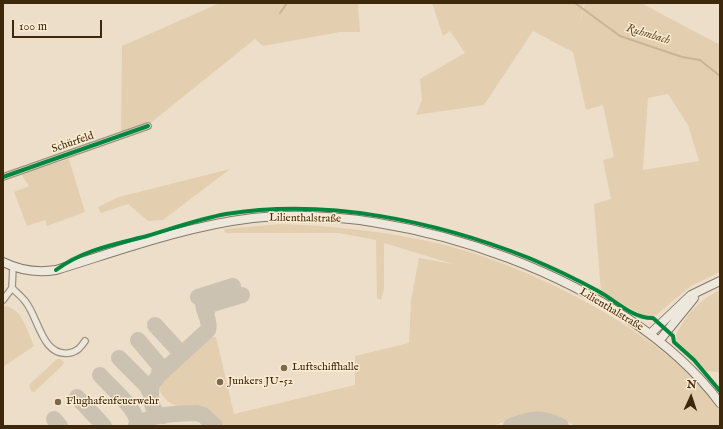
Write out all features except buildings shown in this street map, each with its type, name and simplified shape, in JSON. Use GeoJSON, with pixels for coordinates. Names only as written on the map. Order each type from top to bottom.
{"type":"FeatureCollection","features":[{"type":"Feature","properties":{"kind":"main road","name":"Lilienthalstraße"},"geometry":{"type":"LineString","coordinates":[[3,262],[13,267],[31,272],[56,270],[162,238],[223,222],[286,217],[363,221],[437,235],[499,254],[569,285],[659,341],[697,374],[720,403]]}},
{"type":"Feature","properties":{"kind":"main road"},"geometry":{"type":"LineString","coordinates":[[650,334],[691,296],[720,282]]}},
{"type":"Feature","properties":{"kind":"main road"},"geometry":{"type":"LineString","coordinates":[[659,341],[702,290]]}},
{"type":"Feature","properties":{"kind":"street","name":"Schürfeld"},"geometry":{"type":"LineString","coordinates":[[3,177],[148,126]]}},
{"type":"Feature","properties":{"kind":"street"},"geometry":{"type":"LineString","coordinates":[[3,300],[12,288],[13,267]]}},
{"type":"Feature","properties":{"kind":"street"},"geometry":{"type":"LineString","coordinates":[[12,288],[25,301],[36,318],[46,343],[53,351],[62,354],[72,353],[81,348],[85,340]]}},
{"type":"Feature","properties":{"kind":"shaded area"},"geometry":{"type":"Polygon","coordinates":[[[220,3],[358,3],[360,32],[340,32],[263,46],[255,39],[148,125],[121,134],[122,46],[220,3]]]}},
{"type":"Feature","properties":{"kind":"shaded area"},"geometry":{"type":"Polygon","coordinates":[[[432,3],[584,3],[579,27],[585,3],[641,3],[720,45],[720,272],[691,286],[656,315],[646,317],[601,292],[594,204],[611,199],[603,160],[614,157],[603,105],[586,110],[573,52],[533,31],[484,105],[416,115],[422,100],[420,79],[465,53],[450,31],[443,36],[432,3]],[[668,94],[648,98],[643,170],[699,161],[688,125],[668,94]]]}},
{"type":"Feature","properties":{"kind":"shaded area"},"geometry":{"type":"Polygon","coordinates":[[[69,159],[85,212],[47,226],[45,220],[27,226],[14,192],[29,186],[21,174],[69,159]]]}},
{"type":"Feature","properties":{"kind":"shaded area"},"geometry":{"type":"Polygon","coordinates":[[[230,169],[163,220],[148,221],[128,204],[101,213],[98,207],[119,197],[230,169]]]}},
{"type":"Feature","properties":{"kind":"shaded area"},"geometry":{"type":"Polygon","coordinates":[[[282,224],[358,230],[432,242],[501,263],[537,278],[610,315],[643,337],[672,360],[697,383],[715,404],[720,411],[720,426],[576,426],[549,413],[532,411],[493,426],[226,426],[202,407],[174,405],[160,392],[161,382],[211,337],[216,337],[234,414],[355,385],[355,356],[409,343],[411,301],[419,258],[453,264],[384,243],[384,288],[381,300],[377,298],[376,240],[339,233],[225,233],[224,229],[282,224]]]}},
{"type":"Feature","properties":{"kind":"shaded area"},"geometry":{"type":"Polygon","coordinates":[[[720,290],[720,375],[718,372],[707,371],[677,341],[676,335],[684,320],[694,308],[706,298],[720,290]]]}},
{"type":"Feature","properties":{"kind":"shaded area"},"geometry":{"type":"Polygon","coordinates":[[[5,306],[16,311],[20,316],[34,346],[3,367],[3,308],[5,306]]]}},
{"type":"Feature","properties":{"kind":"shaded area"},"geometry":{"type":"Polygon","coordinates":[[[57,359],[64,362],[63,365],[34,392],[31,391],[29,385],[57,359]]]}},
{"type":"Feature","properties":{"kind":"waterway"},"geometry":{"type":"LineString","coordinates":[[280,13],[287,3]]}},
{"type":"Feature","properties":{"kind":"waterway","name":"Ruhmbach"},"geometry":{"type":"LineString","coordinates":[[575,3],[620,36],[682,57],[700,60],[720,76]]}},
{"type":"Feature","properties":{"kind":"taxiway"},"geometry":{"type":"LineString","coordinates":[[198,297],[233,286]]}},
{"type":"Feature","properties":{"kind":"taxiway"},"geometry":{"type":"LineString","coordinates":[[163,416],[153,408],[151,399],[152,385],[159,375],[208,330],[209,325],[203,306],[204,298],[208,294]]}},
{"type":"Feature","properties":{"kind":"taxiway"},"geometry":{"type":"LineString","coordinates":[[206,315],[209,305],[242,295]]}},
{"type":"Feature","properties":{"kind":"taxiway"},"geometry":{"type":"LineString","coordinates":[[155,325],[178,350],[179,354],[177,358]]}},
{"type":"Feature","properties":{"kind":"taxiway"},"geometry":{"type":"LineString","coordinates":[[138,340],[160,366],[159,375]]}},
{"type":"Feature","properties":{"kind":"taxiway"},"geometry":{"type":"LineString","coordinates":[[119,358],[147,386],[151,395]]}},
{"type":"Feature","properties":{"kind":"taxiway"},"geometry":{"type":"LineString","coordinates":[[100,375],[130,407],[137,420],[136,426]]}},
{"type":"Feature","properties":{"kind":"taxiway"},"geometry":{"type":"LineString","coordinates":[[77,397],[104,426]]}},
{"type":"Feature","properties":{"kind":"taxiway"},"geometry":{"type":"LineString","coordinates":[[137,426],[157,416],[196,413],[203,415],[215,426]]}},
{"type":"Feature","properties":{"kind":"taxiway"},"geometry":{"type":"LineString","coordinates":[[54,419],[60,426]]}},
{"type":"Feature","properties":{"kind":"taxiway"},"geometry":{"type":"LineString","coordinates":[[511,426],[536,419],[541,419],[561,426]]}},
{"type":"Feature","properties":{"kind":"cycle path"},"geometry":{"type":"LineString","coordinates":[[3,177],[148,126]]}},
{"type":"Feature","properties":{"kind":"cycle path"},"geometry":{"type":"LineString","coordinates":[[56,270],[77,257],[100,248],[226,214],[264,210],[303,209],[342,211],[380,216],[456,233],[529,258],[590,287],[631,312],[653,318],[673,336],[674,342],[694,360],[720,391]]}},
{"type":"Feature","properties":{"kind":"place","name":"Luftschiffhalle"},"geometry":{"type":"Point","coordinates":[284,368]}},
{"type":"Feature","properties":{"kind":"place","name":"Junkers JU-52"},"geometry":{"type":"Point","coordinates":[220,382]}},
{"type":"Feature","properties":{"kind":"place","name":"Flughafenfeuerwehr"},"geometry":{"type":"Point","coordinates":[58,402]}}]}
